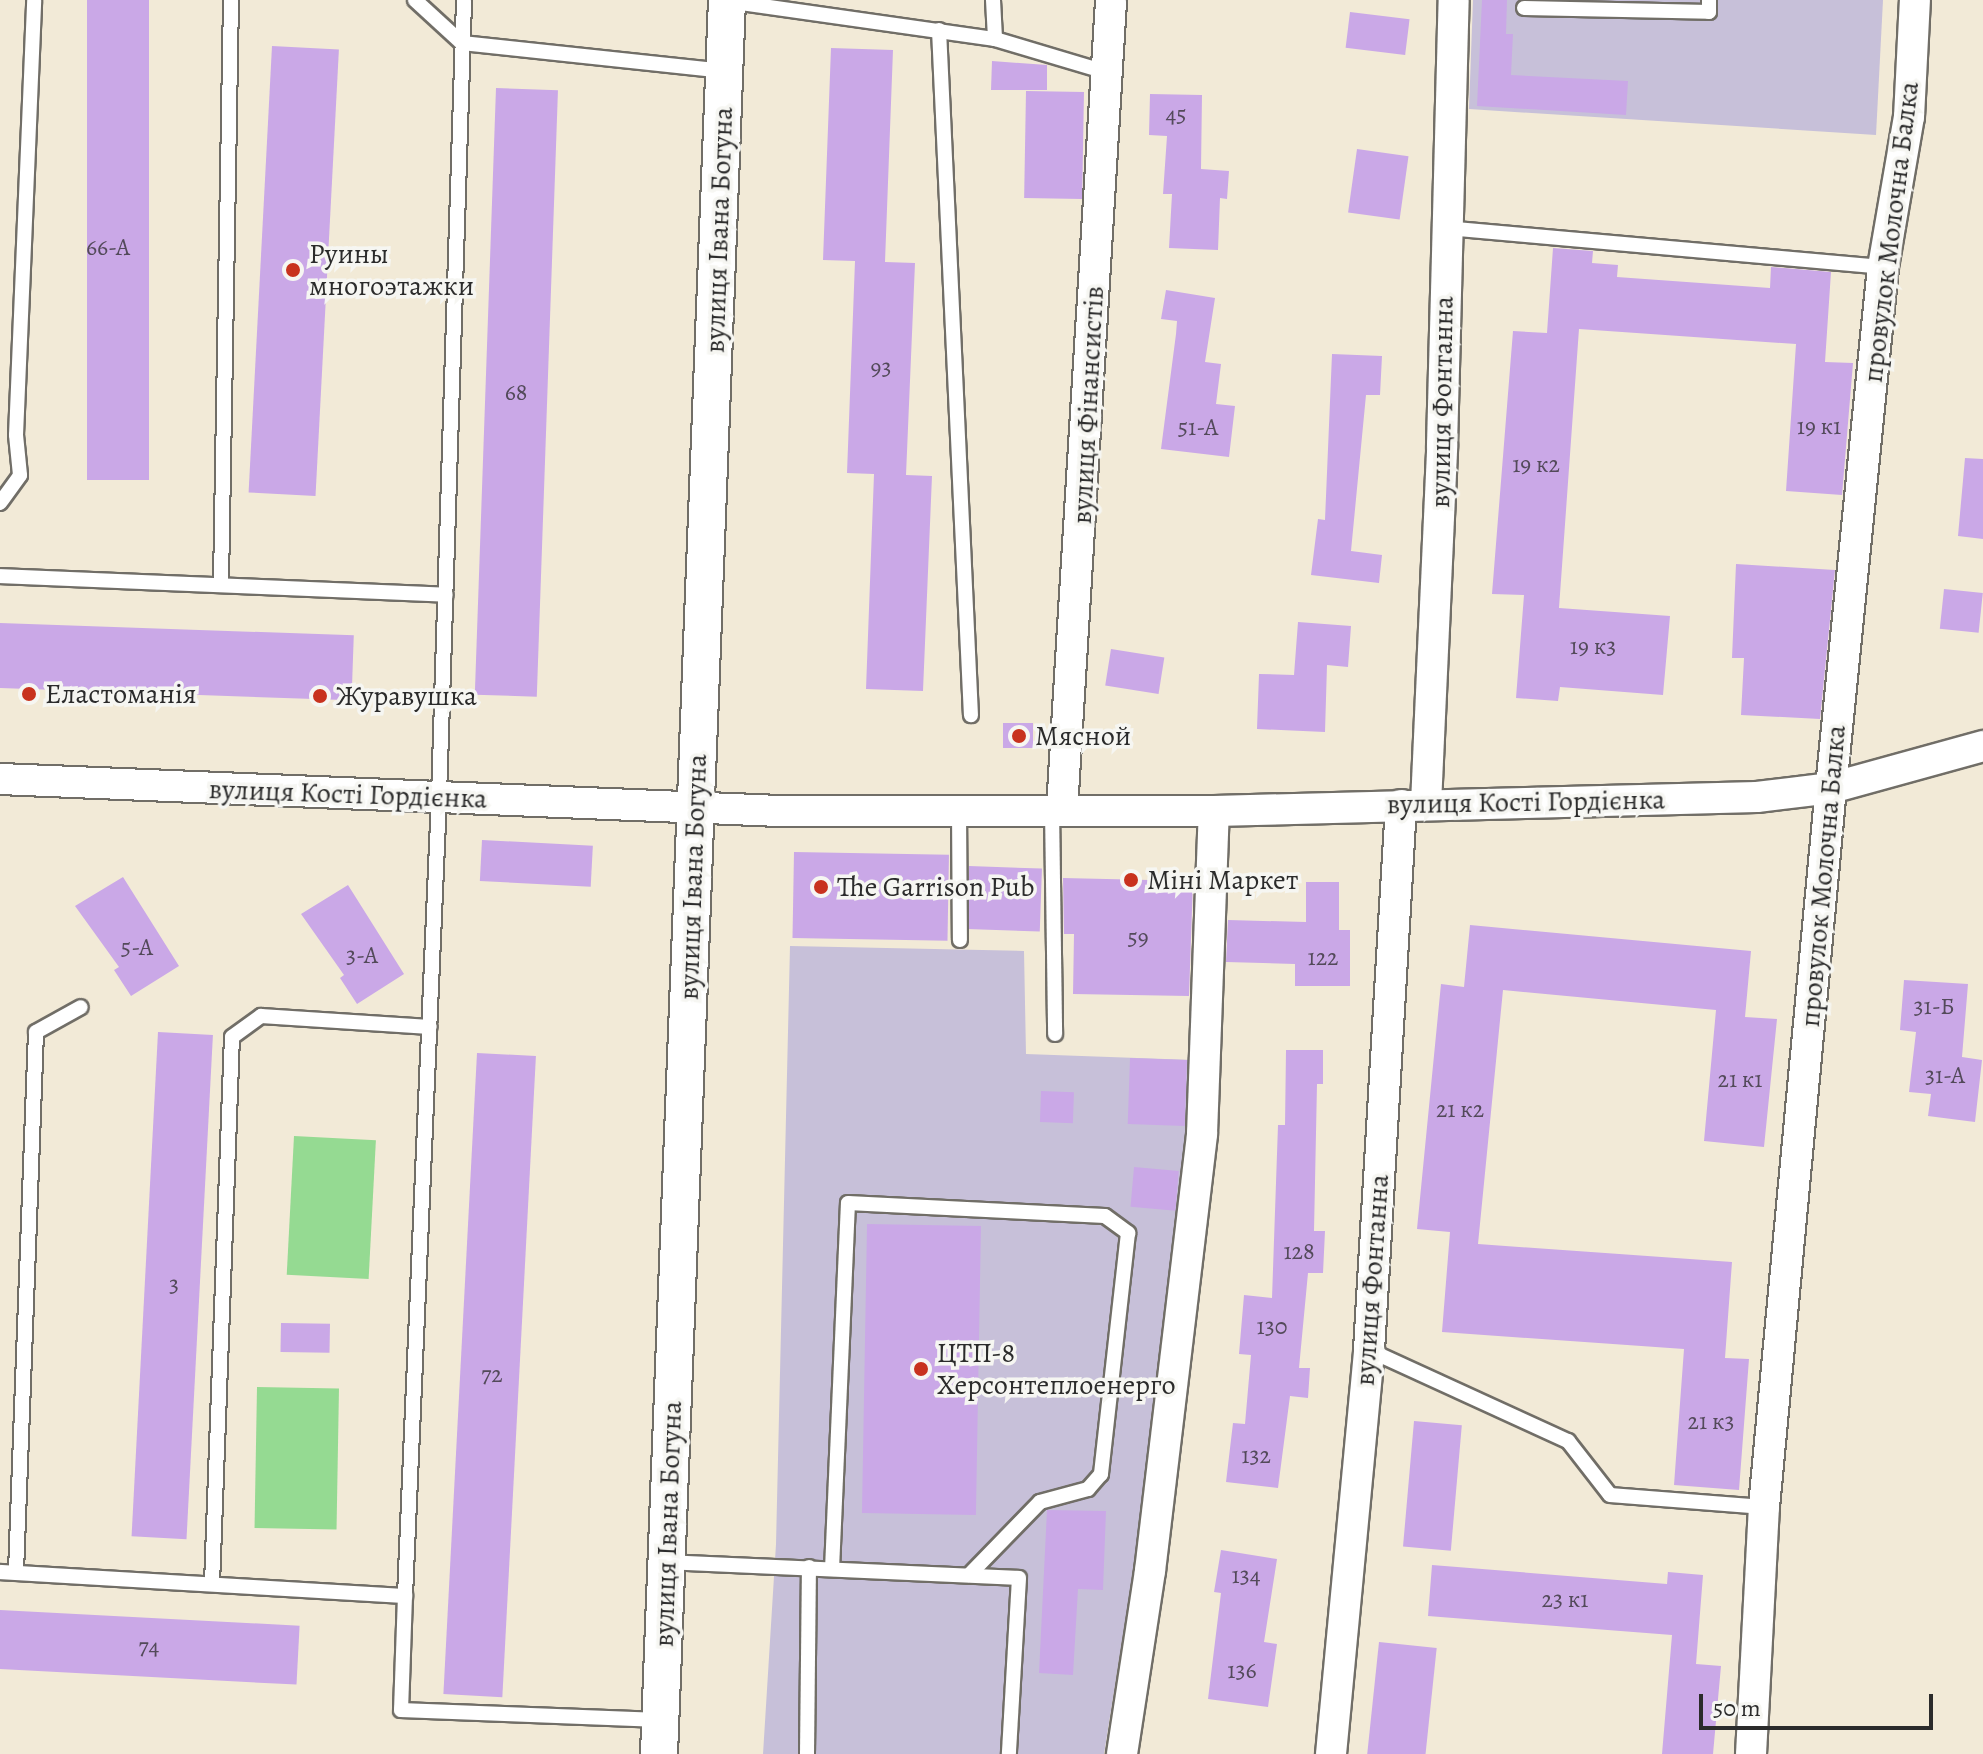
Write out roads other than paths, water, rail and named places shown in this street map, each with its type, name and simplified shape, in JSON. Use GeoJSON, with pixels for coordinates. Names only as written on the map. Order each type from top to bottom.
{"type":"FeatureCollection","features":[{"type":"Feature","properties":{"kind":"street","name":"вулиця Івана Богуна"},"geometry":{"type":"LineString","coordinates":[[660,1737],[727,0]]}},
{"type":"Feature","properties":{"kind":"street","name":"вулиця Фінансистів"},"geometry":{"type":"LineString","coordinates":[[1057,809],[1111,0]]}},
{"type":"Feature","properties":{"kind":"street","name":"вулиця Фонтанна"},"geometry":{"type":"LineString","coordinates":[[1331,1754],[1369,1350],[1442,445],[1454,0]]}},
{"type":"Feature","properties":{"kind":"street","name":"провулок Молочна Балка"},"geometry":{"type":"LineString","coordinates":[[1751,1754],[1764,1507],[1831,788],[1883,267],[1909,117],[1915,0]]}},
{"type":"Feature","properties":{"kind":"street","name":"вулиця Кості Гордієнка"},"geometry":{"type":"LineString","coordinates":[[0,779],[696,808],[1214,811],[1757,797],[1831,788],[1983,746]]}},
{"type":"Feature","properties":{"kind":"street"},"geometry":{"type":"LineString","coordinates":[[1122,1754],[1150,1571],[1202,1134],[1214,811]]}},
{"type":"Feature","properties":{"kind":"lane"},"geometry":{"type":"LineString","coordinates":[[0,503],[20,475],[16,435],[34,0]]}},
{"type":"Feature","properties":{"kind":"lane"},"geometry":{"type":"LineString","coordinates":[[221,583],[231,0]]}},
{"type":"Feature","properties":{"kind":"lane"},"geometry":{"type":"LineString","coordinates":[[415,0],[462,43],[726,71]]}},
{"type":"Feature","properties":{"kind":"lane"},"geometry":{"type":"LineString","coordinates":[[464,0],[439,797],[401,1710],[660,1737]]}},
{"type":"Feature","properties":{"kind":"lane"},"geometry":{"type":"LineString","coordinates":[[727,0],[995,39],[1106,72]]}},
{"type":"Feature","properties":{"kind":"lane"},"geometry":{"type":"LineString","coordinates":[[993,0],[995,39]]}},
{"type":"Feature","properties":{"kind":"lane"},"geometry":{"type":"LineString","coordinates":[[1524,8],[1618,5],[1709,12],[1709,0]]}},
{"type":"Feature","properties":{"kind":"lane"},"geometry":{"type":"LineString","coordinates":[[939,30],[971,715]]}},
{"type":"Feature","properties":{"kind":"lane"},"geometry":{"type":"LineString","coordinates":[[1446,228],[1883,267]]}},
{"type":"Feature","properties":{"kind":"lane"},"geometry":{"type":"LineString","coordinates":[[0,576],[221,583],[446,595]]}},
{"type":"Feature","properties":{"kind":"lane"},"geometry":{"type":"LineString","coordinates":[[959,809],[960,940]]}},
{"type":"Feature","properties":{"kind":"lane"},"geometry":{"type":"LineString","coordinates":[[1055,1034],[1057,809]]}},
{"type":"Feature","properties":{"kind":"lane"},"geometry":{"type":"LineString","coordinates":[[16,1572],[36,1032],[81,1007]]}},
{"type":"Feature","properties":{"kind":"lane"},"geometry":{"type":"LineString","coordinates":[[212,1584],[232,1037],[261,1016],[430,1027]]}},
{"type":"Feature","properties":{"kind":"lane"},"geometry":{"type":"LineString","coordinates":[[832,1569],[848,1203],[1105,1216],[1128,1233],[1101,1474],[1088,1489],[1040,1502],[969,1575]]}},
{"type":"Feature","properties":{"kind":"lane"},"geometry":{"type":"LineString","coordinates":[[1369,1350],[1568,1441],[1610,1495],[1764,1507]]}},
{"type":"Feature","properties":{"kind":"lane"},"geometry":{"type":"LineString","coordinates":[[666,1562],[1019,1578],[1009,1754]]}},
{"type":"Feature","properties":{"kind":"lane"},"geometry":{"type":"LineString","coordinates":[[807,1754],[809,1567]]}},
{"type":"Feature","properties":{"kind":"lane"},"geometry":{"type":"LineString","coordinates":[[0,1572],[405,1596]]}},
{"type":"Feature","properties":{"kind":"place","name":"Руины многоэтажки"},"geometry":{"type":"Point","coordinates":[293,270]}},
{"type":"Feature","properties":{"kind":"place","name":"Еластоманія"},"geometry":{"type":"Point","coordinates":[29,694]}},
{"type":"Feature","properties":{"kind":"place","name":"Журавушка"},"geometry":{"type":"Point","coordinates":[320,696]}},
{"type":"Feature","properties":{"kind":"place","name":"Мясной"},"geometry":{"type":"Point","coordinates":[1019,736]}},
{"type":"Feature","properties":{"kind":"place","name":"Міні Маркет"},"geometry":{"type":"Point","coordinates":[1131,880]}},
{"type":"Feature","properties":{"kind":"place","name":"The Garrison Pub"},"geometry":{"type":"Point","coordinates":[821,887]}},
{"type":"Feature","properties":{"kind":"place","name":"ЦТП-8 Херсонтеплоенерго"},"geometry":{"type":"Point","coordinates":[921,1369]}}]}
